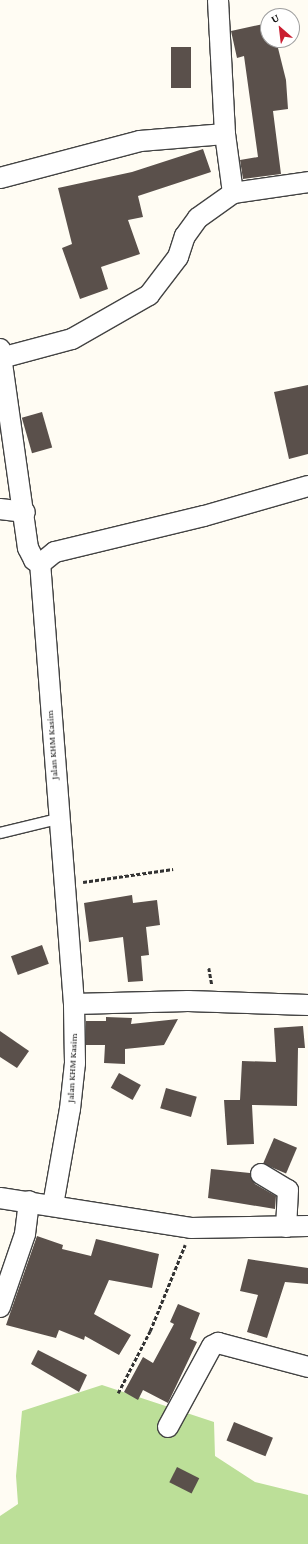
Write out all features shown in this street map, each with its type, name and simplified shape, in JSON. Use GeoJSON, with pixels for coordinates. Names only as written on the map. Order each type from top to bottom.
{"type":"FeatureCollection","features":[{"type":"Feature","properties":{"kind":"street"},"geometry":{"type":"LineString","coordinates":[[218,0],[225,134],[233,193]]}},
{"type":"Feature","properties":{"kind":"street"},"geometry":{"type":"LineString","coordinates":[[0,178],[140,141],[225,134]]}},
{"type":"Feature","properties":{"kind":"street"},"geometry":{"type":"LineString","coordinates":[[308,182],[233,193],[198,218],[184,236],[178,257],[149,294],[72,339],[1,353],[25,512],[29,552],[48,558],[96,542],[308,486]]}},
{"type":"Feature","properties":{"kind":"street"},"geometry":{"type":"LineString","coordinates":[[0,509],[25,512]]}},
{"type":"Feature","properties":{"kind":"street","name":"Jalan KHM Kasim"},"geometry":{"type":"LineString","coordinates":[[48,558],[58,819],[74,1004],[70,1109],[53,1205]]}},
{"type":"Feature","properties":{"kind":"street"},"geometry":{"type":"LineString","coordinates":[[74,1004],[204,1001],[308,1005]]}},
{"type":"Feature","properties":{"kind":"street"},"geometry":{"type":"LineString","coordinates":[[261,1174],[288,1190],[286,1227]]}},
{"type":"Feature","properties":{"kind":"street"},"geometry":{"type":"LineString","coordinates":[[0,1198],[29,1201],[191,1228],[308,1226]]}},
{"type":"Feature","properties":{"kind":"street"},"geometry":{"type":"LineString","coordinates":[[0,1307],[25,1234],[29,1201]]}},
{"type":"Feature","properties":{"kind":"street"},"geometry":{"type":"LineString","coordinates":[[168,1427],[207,1350],[218,1343],[308,1367]]}},
{"type":"Feature","properties":{"kind":"lane"},"geometry":{"type":"LineString","coordinates":[[0,833],[58,819]]}},
{"type":"Feature","properties":{"kind":"path"},"geometry":{"type":"LineString","coordinates":[[64,885],[173,868]]}},
{"type":"Feature","properties":{"kind":"path"},"geometry":{"type":"LineString","coordinates":[[118,1393],[150,1330],[191,1228]]}},
{"type":"Feature","properties":{"kind":"green space"},"geometry":{"type":"Polygon","coordinates":[[[102,1385],[214,1422],[215,1456],[255,1482],[308,1495],[308,1544],[0,1544],[0,1516],[18,1504],[16,1476],[22,1411],[102,1385]]]}},
{"type":"Feature","properties":{"kind":"building"},"geometry":{"type":"Polygon","coordinates":[[[260,25],[260,48],[278,48],[286,80],[288,109],[273,111],[281,174],[243,179],[240,160],[258,157],[244,56],[237,58],[231,31],[260,25]]]}},
{"type":"Feature","properties":{"kind":"building"},"geometry":{"type":"Polygon","coordinates":[[[171,47],[191,47],[191,88],[171,88],[171,47]]]}},
{"type":"Feature","properties":{"kind":"building"},"geometry":{"type":"Polygon","coordinates":[[[203,149],[211,172],[138,196],[143,217],[128,220],[140,254],[101,267],[108,289],[80,299],[62,248],[72,244],[58,188],[132,172],[203,149]]]}},
{"type":"Feature","properties":{"kind":"building"},"geometry":{"type":"Polygon","coordinates":[[[308,385],[308,454],[289,459],[274,392],[308,385]]]}},
{"type":"Feature","properties":{"kind":"building"},"geometry":{"type":"Polygon","coordinates":[[[42,412],[52,448],[32,453],[22,418],[42,412]]]}},
{"type":"Feature","properties":{"kind":"building"},"geometry":{"type":"Polygon","coordinates":[[[132,895],[133,903],[157,900],[160,925],[146,927],[149,955],[141,956],[143,981],[128,982],[123,937],[89,942],[84,903],[132,895]]]}},
{"type":"Feature","properties":{"kind":"building"},"geometry":{"type":"Polygon","coordinates":[[[42,945],[49,964],[18,975],[11,956],[42,945]]]}},
{"type":"Feature","properties":{"kind":"building"},"geometry":{"type":"Polygon","coordinates":[[[106,1017],[132,1018],[131,1024],[178,1019],[164,1045],[125,1049],[125,1064],[104,1063],[105,1045],[86,1045],[86,1021],[106,1021],[106,1017]]]}},
{"type":"Feature","properties":{"kind":"building"},"geometry":{"type":"Polygon","coordinates":[[[303,1026],[305,1048],[298,1048],[297,1106],[252,1105],[254,1144],[227,1145],[224,1100],[240,1100],[242,1061],[276,1062],[274,1028],[303,1026]]]}},
{"type":"Feature","properties":{"kind":"building"},"geometry":{"type":"Polygon","coordinates":[[[0,1031],[29,1051],[17,1068],[0,1057],[0,1031]]]}},
{"type":"Feature","properties":{"kind":"building"},"geometry":{"type":"Polygon","coordinates":[[[119,1073],[141,1085],[133,1100],[111,1088],[119,1073]]]}},
{"type":"Feature","properties":{"kind":"building"},"geometry":{"type":"Polygon","coordinates":[[[166,1088],[197,1097],[191,1117],[160,1108],[166,1088]]]}},
{"type":"Feature","properties":{"kind":"building"},"geometry":{"type":"Polygon","coordinates":[[[274,1138],[297,1148],[286,1174],[263,1164],[274,1138]]]}},
{"type":"Feature","properties":{"kind":"building"},"geometry":{"type":"Polygon","coordinates":[[[211,1169],[250,1173],[255,1184],[276,1196],[275,1209],[208,1198],[211,1169]]]}},
{"type":"Feature","properties":{"kind":"building"},"geometry":{"type":"Polygon","coordinates":[[[37,1236],[63,1245],[62,1249],[91,1256],[96,1239],[159,1254],[152,1288],[109,1280],[94,1314],[131,1335],[119,1355],[85,1336],[84,1340],[59,1330],[56,1338],[6,1325],[37,1236]]]}},
{"type":"Feature","properties":{"kind":"building"},"geometry":{"type":"Polygon","coordinates":[[[248,1259],[308,1268],[308,1284],[285,1282],[267,1338],[247,1332],[258,1295],[240,1291],[248,1259]]]}},
{"type":"Feature","properties":{"kind":"building"},"geometry":{"type":"Polygon","coordinates":[[[178,1304],[200,1313],[190,1339],[197,1342],[168,1403],[143,1390],[138,1400],[124,1392],[143,1357],[153,1363],[174,1324],[170,1322],[178,1304]]]}},
{"type":"Feature","properties":{"kind":"building"},"geometry":{"type":"Polygon","coordinates":[[[38,1350],[87,1375],[79,1392],[31,1364],[38,1350]]]}},
{"type":"Feature","properties":{"kind":"building"},"geometry":{"type":"Polygon","coordinates":[[[234,1422],[273,1438],[265,1456],[227,1441],[234,1422]]]}},
{"type":"Feature","properties":{"kind":"building"},"geometry":{"type":"Polygon","coordinates":[[[177,1467],[199,1478],[192,1493],[169,1482],[177,1467]]]}}]}
